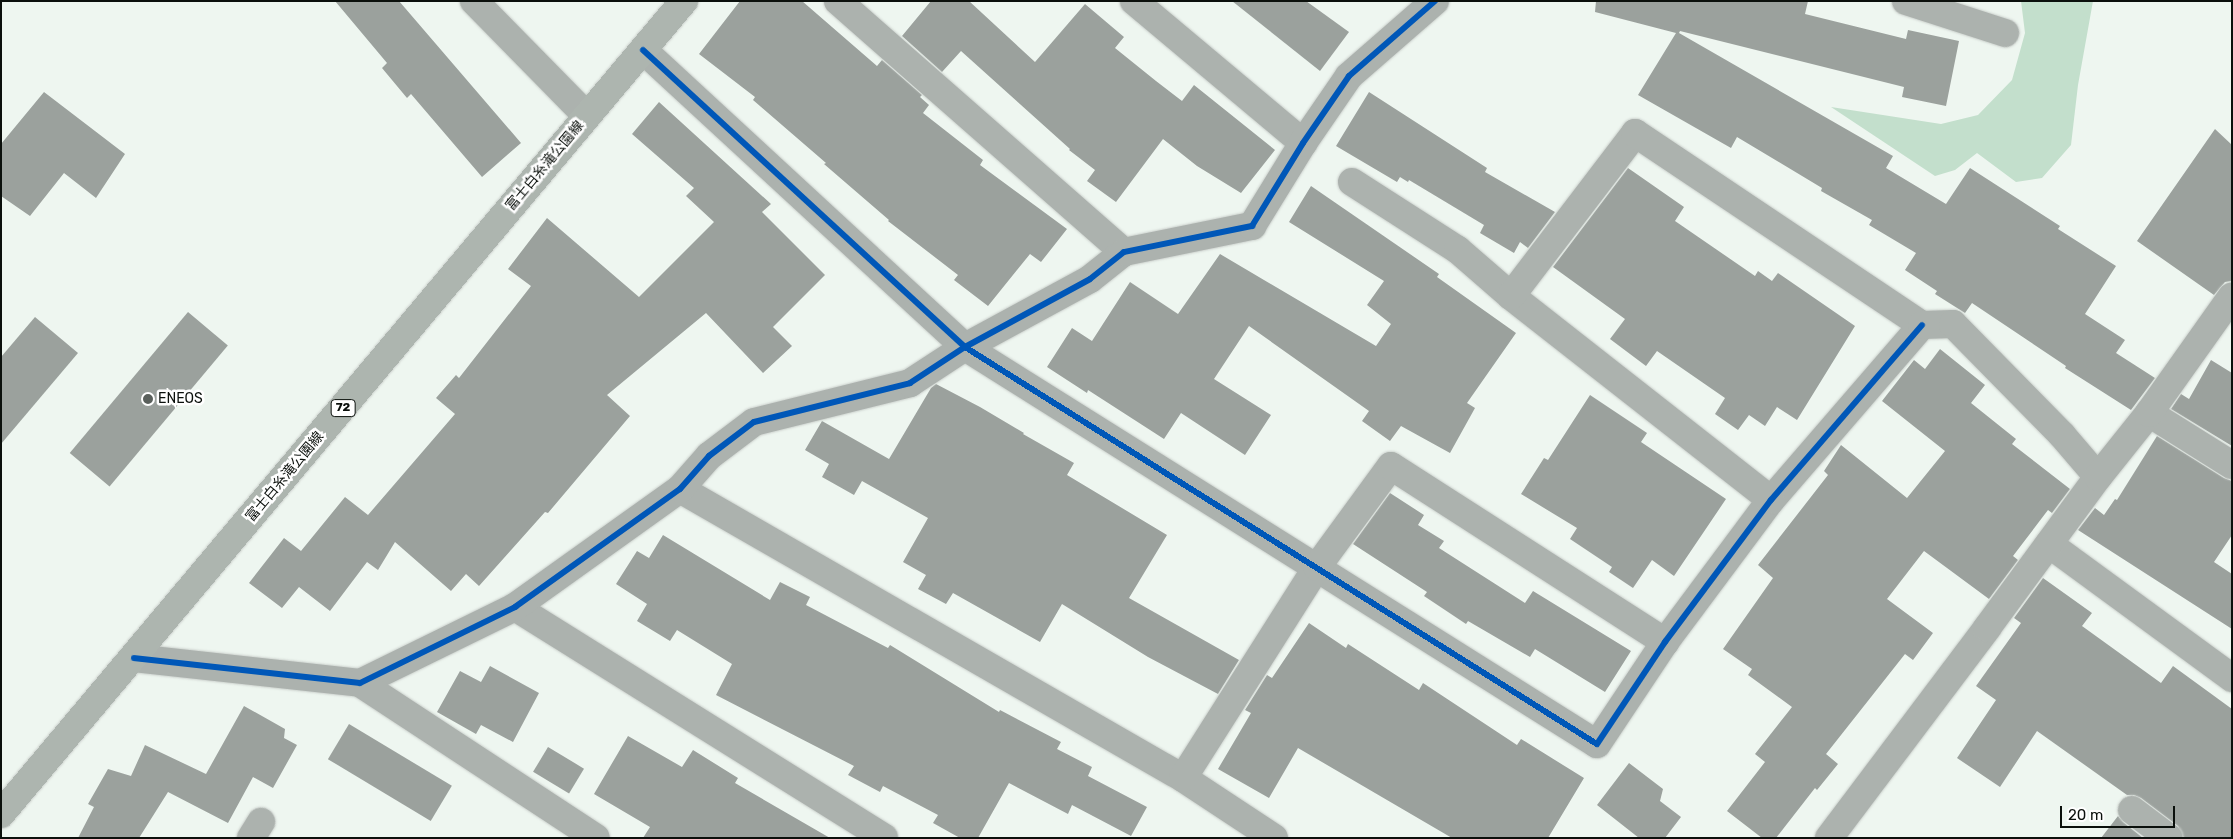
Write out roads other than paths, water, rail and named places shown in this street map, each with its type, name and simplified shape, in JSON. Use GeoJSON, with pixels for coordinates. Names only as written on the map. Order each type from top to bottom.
{"type":"FeatureCollection","features":[{"type":"Feature","properties":{"kind":"main road","name":"富士白糸滝公園線"},"geometry":{"type":"LineString","coordinates":[[1,814],[684,1]]}},
{"type":"Feature","properties":{"kind":"street"},"geometry":{"type":"LineString","coordinates":[[474,1],[587,116]]}},
{"type":"Feature","properties":{"kind":"street"},"geometry":{"type":"LineString","coordinates":[[838,1],[1124,252]]}},
{"type":"Feature","properties":{"kind":"street"},"geometry":{"type":"LineString","coordinates":[[1134,1],[1303,143]]}},
{"type":"Feature","properties":{"kind":"street"},"geometry":{"type":"LineString","coordinates":[[360,683],[514,606],[680,489],[709,456],[754,422],[910,383],[965,347],[1090,279],[1124,252],[1252,226],[1303,143],[1349,76],[1435,1]]}},
{"type":"Feature","properties":{"kind":"street"},"geometry":{"type":"LineString","coordinates":[[1906,1],[2005,33]]}},
{"type":"Feature","properties":{"kind":"street"},"geometry":{"type":"LineString","coordinates":[[643,50],[965,347],[1597,744],[1665,642],[1771,500],[1922,325]]}},
{"type":"Feature","properties":{"kind":"street"},"geometry":{"type":"LineString","coordinates":[[1511,296],[1635,133],[1922,325],[1953,324],[2062,435],[2098,477]]}},
{"type":"Feature","properties":{"kind":"street"},"geometry":{"type":"LineString","coordinates":[[1352,182],[1458,250],[1511,296],[1771,500]]}},
{"type":"Feature","properties":{"kind":"street"},"geometry":{"type":"LineString","coordinates":[[1829,838],[2050,544],[2098,477],[2149,413],[2232,296]]}},
{"type":"Feature","properties":{"kind":"street"},"geometry":{"type":"LineString","coordinates":[[2149,413],[2232,465]]}},
{"type":"Feature","properties":{"kind":"street"},"geometry":{"type":"LineString","coordinates":[[1183,778],[1317,567],[1391,466],[1665,642]]}},
{"type":"Feature","properties":{"kind":"street"},"geometry":{"type":"LineString","coordinates":[[680,489],[1183,778],[1274,838]]}},
{"type":"Feature","properties":{"kind":"street"},"geometry":{"type":"LineString","coordinates":[[2050,544],[2232,678]]}},
{"type":"Feature","properties":{"kind":"street"},"geometry":{"type":"LineString","coordinates":[[514,606],[884,838]]}},
{"type":"Feature","properties":{"kind":"street"},"geometry":{"type":"LineString","coordinates":[[134,658],[360,683],[596,838]]}},
{"type":"Feature","properties":{"kind":"street"},"geometry":{"type":"LineString","coordinates":[[2132,810],[2169,838]]}},
{"type":"Feature","properties":{"kind":"place","name":"ENEOS"},"geometry":{"type":"Point","coordinates":[148,399]}}]}
